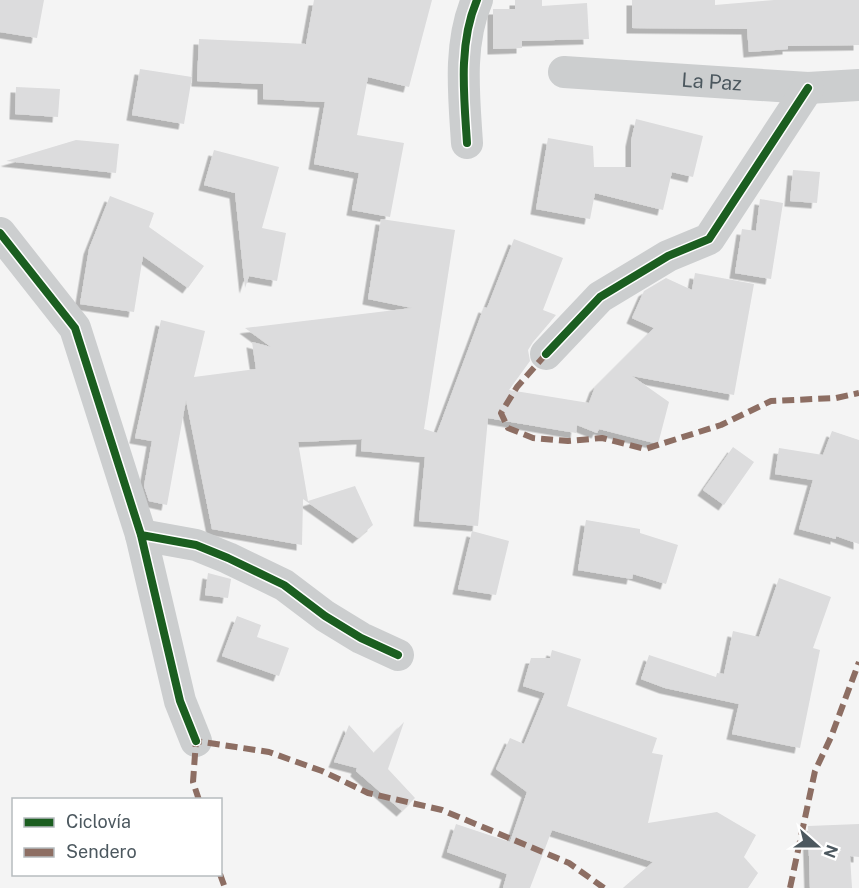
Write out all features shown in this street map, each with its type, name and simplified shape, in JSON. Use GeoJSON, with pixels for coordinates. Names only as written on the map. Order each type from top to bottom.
{"type":"FeatureCollection","features":[{"type":"Feature","properties":{"kind":"street"},"geometry":{"type":"LineString","coordinates":[[467,143],[463,81],[468,20],[477,0]]}},
{"type":"Feature","properties":{"kind":"street","name":"La Paz"},"geometry":{"type":"LineString","coordinates":[[564,72],[808,88],[859,85]]}},
{"type":"Feature","properties":{"kind":"street"},"geometry":{"type":"LineString","coordinates":[[546,354],[600,297],[668,256],[709,238],[808,88]]}},
{"type":"Feature","properties":{"kind":"street"},"geometry":{"type":"LineString","coordinates":[[0,233],[75,328],[141,535],[180,701],[196,741]]}},
{"type":"Feature","properties":{"kind":"street"},"geometry":{"type":"LineString","coordinates":[[141,535],[196,545],[228,558],[285,585],[334,622],[361,638],[398,655]]}},
{"type":"Feature","properties":{"kind":"building"},"geometry":{"type":"Polygon","coordinates":[[[0,0],[44,0],[37,38],[0,32],[0,0]]]}},
{"type":"Feature","properties":{"kind":"building"},"geometry":{"type":"Polygon","coordinates":[[[314,0],[432,0],[409,87],[368,77],[357,135],[404,143],[390,217],[352,210],[359,173],[314,164],[325,102],[263,99],[263,84],[197,81],[199,39],[306,44],[314,0]]]}},
{"type":"Feature","properties":{"kind":"building"},"geometry":{"type":"Polygon","coordinates":[[[515,0],[542,0],[542,6],[587,3],[589,39],[522,41],[522,48],[493,49],[493,9],[515,9],[515,0]]]}},
{"type":"Feature","properties":{"kind":"building"},"geometry":{"type":"Polygon","coordinates":[[[632,0],[715,0],[715,5],[774,0],[859,0],[859,45],[788,46],[788,49],[749,52],[747,29],[632,28],[632,0]]]}},
{"type":"Feature","properties":{"kind":"building"},"geometry":{"type":"Polygon","coordinates":[[[140,69],[192,77],[184,124],[132,115],[140,69]]]}},
{"type":"Feature","properties":{"kind":"building"},"geometry":{"type":"Polygon","coordinates":[[[16,87],[60,89],[58,117],[15,114],[16,87]]]}},
{"type":"Feature","properties":{"kind":"building"},"geometry":{"type":"Polygon","coordinates":[[[636,119],[703,136],[693,177],[672,172],[663,210],[595,193],[590,219],[536,209],[548,138],[593,146],[594,167],[631,167],[631,141],[636,119]]]}},
{"type":"Feature","properties":{"kind":"building"},"geometry":{"type":"Polygon","coordinates":[[[76,140],[119,144],[116,173],[6,161],[76,140]]]}},
{"type":"Feature","properties":{"kind":"building"},"geometry":{"type":"Polygon","coordinates":[[[214,150],[279,167],[262,228],[286,233],[277,281],[249,276],[245,288],[235,193],[204,185],[214,150]]]}},
{"type":"Feature","properties":{"kind":"building"},"geometry":{"type":"Polygon","coordinates":[[[793,170],[820,172],[817,203],[790,201],[793,170]]]}},
{"type":"Feature","properties":{"kind":"building"},"geometry":{"type":"Polygon","coordinates":[[[110,196],[154,213],[149,227],[204,266],[188,288],[143,256],[134,312],[80,304],[89,249],[110,196]]]}},
{"type":"Feature","properties":{"kind":"building"},"geometry":{"type":"Polygon","coordinates":[[[760,199],[783,203],[771,279],[735,273],[742,229],[756,231],[760,199]]]}},
{"type":"Feature","properties":{"kind":"building"},"geometry":{"type":"Polygon","coordinates":[[[381,219],[455,230],[424,429],[437,433],[484,307],[487,308],[514,239],[563,258],[543,310],[556,315],[533,342],[528,350],[530,361],[509,390],[589,403],[595,387],[654,328],[632,318],[644,291],[666,278],[692,290],[695,273],[754,284],[734,395],[632,376],[669,402],[658,444],[599,429],[597,433],[577,425],[576,433],[488,418],[478,526],[419,521],[425,457],[361,451],[362,439],[298,442],[308,501],[355,486],[373,525],[358,538],[303,499],[302,545],[212,529],[186,400],[167,505],[149,501],[144,486],[152,441],[135,438],[161,320],[205,331],[194,377],[256,369],[252,342],[271,347],[245,328],[412,308],[368,299],[381,219]]]}},
{"type":"Feature","properties":{"kind":"building"},"geometry":{"type":"Polygon","coordinates":[[[832,431],[859,440],[859,544],[836,536],[836,539],[799,529],[813,480],[775,474],[779,448],[823,455],[832,431]]]}},
{"type":"Feature","properties":{"kind":"building"},"geometry":{"type":"Polygon","coordinates":[[[733,447],[754,462],[724,505],[703,490],[733,447]]]}},
{"type":"Feature","properties":{"kind":"building"},"geometry":{"type":"Polygon","coordinates":[[[586,520],[640,529],[640,533],[678,545],[666,584],[633,574],[632,579],[578,570],[586,520]]]}},
{"type":"Feature","properties":{"kind":"building"},"geometry":{"type":"Polygon","coordinates":[[[472,531],[509,541],[496,595],[458,589],[472,531]]]}},
{"type":"Feature","properties":{"kind":"building"},"geometry":{"type":"Polygon","coordinates":[[[208,573],[231,579],[228,598],[205,595],[208,573]]]}},
{"type":"Feature","properties":{"kind":"building"},"geometry":{"type":"Polygon","coordinates":[[[779,578],[831,597],[813,648],[820,650],[800,748],[732,734],[739,704],[665,688],[641,679],[649,655],[716,677],[717,673],[724,674],[733,631],[759,637],[779,578]]]}},
{"type":"Feature","properties":{"kind":"building"},"geometry":{"type":"Polygon","coordinates":[[[237,616],[261,625],[257,637],[289,648],[279,676],[222,656],[237,616]]]}},
{"type":"Feature","properties":{"kind":"building"},"geometry":{"type":"Polygon","coordinates":[[[552,650],[581,659],[567,706],[657,738],[652,753],[663,755],[648,823],[717,812],[756,835],[744,857],[758,873],[748,888],[623,888],[653,862],[552,830],[530,888],[503,888],[507,874],[447,852],[456,824],[510,842],[527,792],[496,769],[510,738],[524,744],[545,693],[523,686],[531,658],[550,658],[552,650]]]}},
{"type":"Feature","properties":{"kind":"building"},"geometry":{"type":"Polygon","coordinates":[[[404,722],[388,769],[415,798],[402,811],[356,771],[357,768],[334,762],[349,725],[374,753],[404,722]]]}},
{"type":"Feature","properties":{"kind":"building"},"geometry":{"type":"Polygon","coordinates":[[[859,824],[859,857],[850,856],[852,888],[810,888],[808,826],[859,824]]]}},
{"type":"Feature","properties":{"kind":"marked path"},"geometry":{"type":"LineString","coordinates":[[546,354],[517,387],[501,413],[508,428],[533,438],[568,441],[602,438],[645,449],[721,425],[771,401],[836,398],[859,393]]}},
{"type":"Feature","properties":{"kind":"marked path"},"geometry":{"type":"LineString","coordinates":[[790,888],[815,771],[831,737],[859,662]]}},
{"type":"Feature","properties":{"kind":"marked path"},"geometry":{"type":"LineString","coordinates":[[198,798],[193,782],[196,741],[269,752],[322,771],[368,793],[442,810],[569,863],[604,888]]}},
{"type":"Feature","properties":{"kind":"marked path"},"geometry":{"type":"LineString","coordinates":[[221,876],[225,888]]}},
{"type":"Feature","properties":{"kind":"cycle path"},"geometry":{"type":"LineString","coordinates":[[467,143],[464,89],[465,52],[467,34],[477,0]]}},
{"type":"Feature","properties":{"kind":"cycle path"},"geometry":{"type":"LineString","coordinates":[[546,354],[600,297],[668,256],[709,239],[808,88]]}},
{"type":"Feature","properties":{"kind":"cycle path"},"geometry":{"type":"LineString","coordinates":[[0,233],[75,328],[141,535],[180,701],[196,741]]}},
{"type":"Feature","properties":{"kind":"cycle path"},"geometry":{"type":"LineString","coordinates":[[141,535],[196,545],[228,558],[284,585],[325,616],[361,638],[398,655]]}}]}
